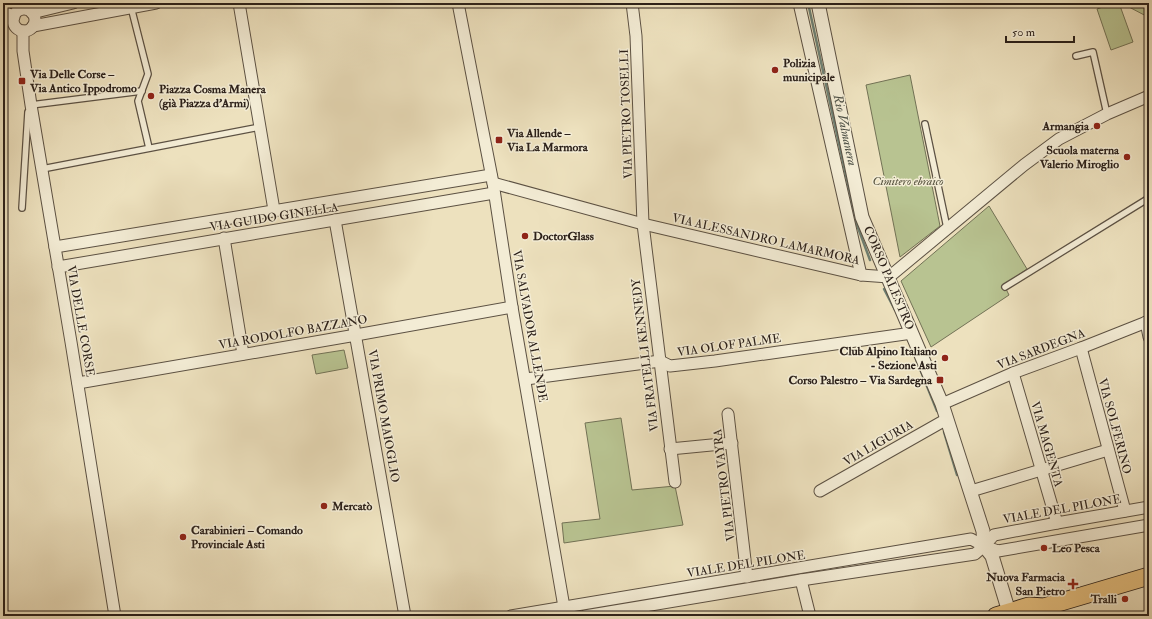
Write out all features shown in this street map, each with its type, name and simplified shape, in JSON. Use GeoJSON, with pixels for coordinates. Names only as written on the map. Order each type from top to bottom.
{"type":"FeatureCollection","features":[{"type":"Feature","properties":{"kind":"main road"},"geometry":{"type":"LineString","coordinates":[[1003,614],[1029,606],[1037,612],[1149,576]]}},
{"type":"Feature","properties":{"kind":"street"},"geometry":{"type":"LineString","coordinates":[[32,13],[73,3]]}},
{"type":"Feature","properties":{"kind":"street"},"geometry":{"type":"LineString","coordinates":[[33,26],[156,3]]}},
{"type":"Feature","properties":{"kind":"street","name":"VIA GUIDO GINELLA"},"geometry":{"type":"LineString","coordinates":[[239,3],[274,210]]}},
{"type":"Feature","properties":{"kind":"street","name":"VIA SALVADOR ALLENDE"},"geometry":{"type":"LineString","coordinates":[[458,3],[493,184],[512,306],[526,379],[564,607]]}},
{"type":"Feature","properties":{"kind":"street","name":"VIA PIETRO TOSELLI"},"geometry":{"type":"LineString","coordinates":[[632,3],[636,36],[643,224]]}},
{"type":"Feature","properties":{"kind":"street"},"geometry":{"type":"LineString","coordinates":[[799,3],[861,275]]}},
{"type":"Feature","properties":{"kind":"street","name":"CORSO PALESTRO"},"geometry":{"type":"LineString","coordinates":[[818,3],[862,217],[889,277],[942,404],[983,531],[984,546]]}},
{"type":"Feature","properties":{"kind":"street"},"geometry":{"type":"LineString","coordinates":[[26,10],[32,13],[35,19],[33,26],[29,30],[23,31],[15,26],[14,17],[16,13],[26,10]]}},
{"type":"Feature","properties":{"kind":"street"},"geometry":{"type":"LineString","coordinates":[[3,11],[14,17]]}},
{"type":"Feature","properties":{"kind":"street","name":"VIA DELLE CORSE"},"geometry":{"type":"LineString","coordinates":[[23,31],[24,52],[42,169],[115,616]]}},
{"type":"Feature","properties":{"kind":"street"},"geometry":{"type":"LineString","coordinates":[[889,277],[1024,165],[1053,143],[1107,114],[1148,99]]}},
{"type":"Feature","properties":{"kind":"street","name":"VIA GUIDO GINELLA"},"geometry":{"type":"LineString","coordinates":[[55,247],[274,210],[493,184]]}},
{"type":"Feature","properties":{"kind":"street","name":"VIA GUIDO GINELLA"},"geometry":{"type":"LineString","coordinates":[[58,267],[335,220],[493,184]]}},
{"type":"Feature","properties":{"kind":"street","name":"VIA ALESSANDRO LAMARMORA"},"geometry":{"type":"LineString","coordinates":[[493,184],[643,224],[861,275],[889,277]]}},
{"type":"Feature","properties":{"kind":"street","name":"VIA PRIMO MAIOGLIO"},"geometry":{"type":"LineString","coordinates":[[335,220],[405,616]]}},
{"type":"Feature","properties":{"kind":"street","name":"VIA FRATELLI KENNEDY"},"geometry":{"type":"LineString","coordinates":[[643,224],[675,482]]}},
{"type":"Feature","properties":{"kind":"street"},"geometry":{"type":"LineString","coordinates":[[224,238],[243,354]]}},
{"type":"Feature","properties":{"kind":"street","name":"VIA RODOLFO BAZZANO"},"geometry":{"type":"LineString","coordinates":[[78,383],[356,335],[512,306]]}},
{"type":"Feature","properties":{"kind":"street"},"geometry":{"type":"LineString","coordinates":[[1148,321],[1149,337]]}},
{"type":"Feature","properties":{"kind":"street","name":"VIA SARDEGNA"},"geometry":{"type":"LineString","coordinates":[[942,404],[1013,373],[1148,321]]}},
{"type":"Feature","properties":{"kind":"street","name":"VIA OLOF PALME"},"geometry":{"type":"LineString","coordinates":[[526,379],[660,361],[670,366],[715,361],[912,333]]}},
{"type":"Feature","properties":{"kind":"street","name":"VIA SOLFERINO"},"geometry":{"type":"LineString","coordinates":[[1081,348],[1125,511]]}},
{"type":"Feature","properties":{"kind":"street","name":"VIA MAGENTA"},"geometry":{"type":"LineString","coordinates":[[1013,373],[1057,523]]}},
{"type":"Feature","properties":{"kind":"street","name":"VIA PIETRO VAYRA"},"geometry":{"type":"LineString","coordinates":[[728,414],[747,577]]}},
{"type":"Feature","properties":{"kind":"street","name":"VIA LIGURIA"},"geometry":{"type":"LineString","coordinates":[[820,491],[947,419]]}},
{"type":"Feature","properties":{"kind":"street"},"geometry":{"type":"LineString","coordinates":[[670,450],[732,443]]}},
{"type":"Feature","properties":{"kind":"street"},"geometry":{"type":"LineString","coordinates":[[970,491],[1108,450]]}},
{"type":"Feature","properties":{"kind":"street","name":"VIALE DEL PILONE"},"geometry":{"type":"LineString","coordinates":[[585,616],[801,580],[975,554],[994,535],[1149,507]]}},
{"type":"Feature","properties":{"kind":"street","name":"VIALE DEL PILONE"},"geometry":{"type":"LineString","coordinates":[[510,616],[971,539],[998,551],[1149,525]]}},
{"type":"Feature","properties":{"kind":"street"},"geometry":{"type":"LineString","coordinates":[[984,546],[992,556],[1003,614]]}},
{"type":"Feature","properties":{"kind":"street"},"geometry":{"type":"LineString","coordinates":[[801,580],[810,616]]}},
{"type":"Feature","properties":{"kind":"lane"},"geometry":{"type":"LineString","coordinates":[[131,8],[148,74],[138,101],[149,148]]}},
{"type":"Feature","properties":{"kind":"lane"},"geometry":{"type":"LineString","coordinates":[[1076,56],[1093,52],[1107,114]]}},
{"type":"Feature","properties":{"kind":"lane"},"geometry":{"type":"LineString","coordinates":[[22,208],[31,99],[142,90]]}},
{"type":"Feature","properties":{"kind":"lane"},"geometry":{"type":"LineString","coordinates":[[925,124],[947,228]]}},
{"type":"Feature","properties":{"kind":"lane"},"geometry":{"type":"LineString","coordinates":[[42,169],[260,127]]}},
{"type":"Feature","properties":{"kind":"lane"},"geometry":{"type":"LineString","coordinates":[[1004,287],[1149,198]]}},
{"type":"Feature","properties":{"kind":"green space"},"geometry":{"type":"Polygon","coordinates":[[[1114,3],[1119,3],[1133,42],[1111,50],[1097,9],[1114,3]]]}},
{"type":"Feature","properties":{"kind":"green space"},"geometry":{"type":"Polygon","coordinates":[[[1131,3],[1149,3],[1148,17],[1129,7],[1131,3]]]}},
{"type":"Feature","properties":{"kind":"green space","name":"Cimitero ebraico"},"geometry":{"type":"Polygon","coordinates":[[[910,75],[940,226],[900,257],[866,85],[910,75]]]}},
{"type":"Feature","properties":{"kind":"green space"},"geometry":{"type":"Polygon","coordinates":[[[989,206],[1027,269],[1004,285],[1009,295],[931,347],[901,281],[989,206]]]}},
{"type":"Feature","properties":{"kind":"green space"},"geometry":{"type":"Polygon","coordinates":[[[344,350],[348,368],[316,374],[312,355],[344,350]]]}},
{"type":"Feature","properties":{"kind":"green space"},"geometry":{"type":"Polygon","coordinates":[[[621,418],[632,490],[675,486],[683,525],[564,543],[562,523],[600,519],[585,423],[621,418]]]}},
{"type":"Feature","properties":{"kind":"waterway","name":"Rio Valmanera"},"geometry":{"type":"LineString","coordinates":[[808,3],[857,225],[870,260]]}},
{"type":"Feature","properties":{"kind":"waterway","name":"Rio Valmanera"},"geometry":{"type":"LineString","coordinates":[[884,289],[895,310]]}},
{"type":"Feature","properties":{"kind":"waterway","name":"Rio Valmanera"},"geometry":{"type":"LineString","coordinates":[[916,359],[937,411]]}},
{"type":"Feature","properties":{"kind":"waterway","name":"Rio Valmanera"},"geometry":{"type":"LineString","coordinates":[[944,432],[957,475]]}},
{"type":"Feature","properties":{"kind":"place","name":"Polizia municipale"},"geometry":{"type":"Point","coordinates":[775,70]}},
{"type":"Feature","properties":{"kind":"place","name":"Via Delle Corse – Via Antico Ippodromo"},"geometry":{"type":"Point","coordinates":[22,81]}},
{"type":"Feature","properties":{"kind":"place","name":"Piazza Cosma Manera (già Piazza d'Armi)"},"geometry":{"type":"Point","coordinates":[151,96]}},
{"type":"Feature","properties":{"kind":"place","name":"Armangia"},"geometry":{"type":"Point","coordinates":[1097,126]}},
{"type":"Feature","properties":{"kind":"place","name":"Via Allende – Via La Marmora"},"geometry":{"type":"Point","coordinates":[499,140]}},
{"type":"Feature","properties":{"kind":"place","name":"Scuola materna Valerio Miroglio"},"geometry":{"type":"Point","coordinates":[1127,157]}},
{"type":"Feature","properties":{"kind":"place","name":"DoctorGlass"},"geometry":{"type":"Point","coordinates":[525,236]}},
{"type":"Feature","properties":{"kind":"place","name":"Club Alpino Italiano - Sezione Asti"},"geometry":{"type":"Point","coordinates":[945,358]}},
{"type":"Feature","properties":{"kind":"place","name":"Corso Palestro – Via Sardegna"},"geometry":{"type":"Point","coordinates":[940,380]}},
{"type":"Feature","properties":{"kind":"place","name":"Mercatò"},"geometry":{"type":"Point","coordinates":[324,506]}},
{"type":"Feature","properties":{"kind":"place","name":"Carabinieri – Comando Provinciale Asti"},"geometry":{"type":"Point","coordinates":[183,537]}},
{"type":"Feature","properties":{"kind":"place","name":"Leo Pesca"},"geometry":{"type":"Point","coordinates":[1044,548]}},
{"type":"Feature","properties":{"kind":"place","name":"Nuova Farmacia San Pietro"},"geometry":{"type":"Point","coordinates":[1073,584]}},
{"type":"Feature","properties":{"kind":"place","name":"Tralli"},"geometry":{"type":"Point","coordinates":[1125,599]}}]}
